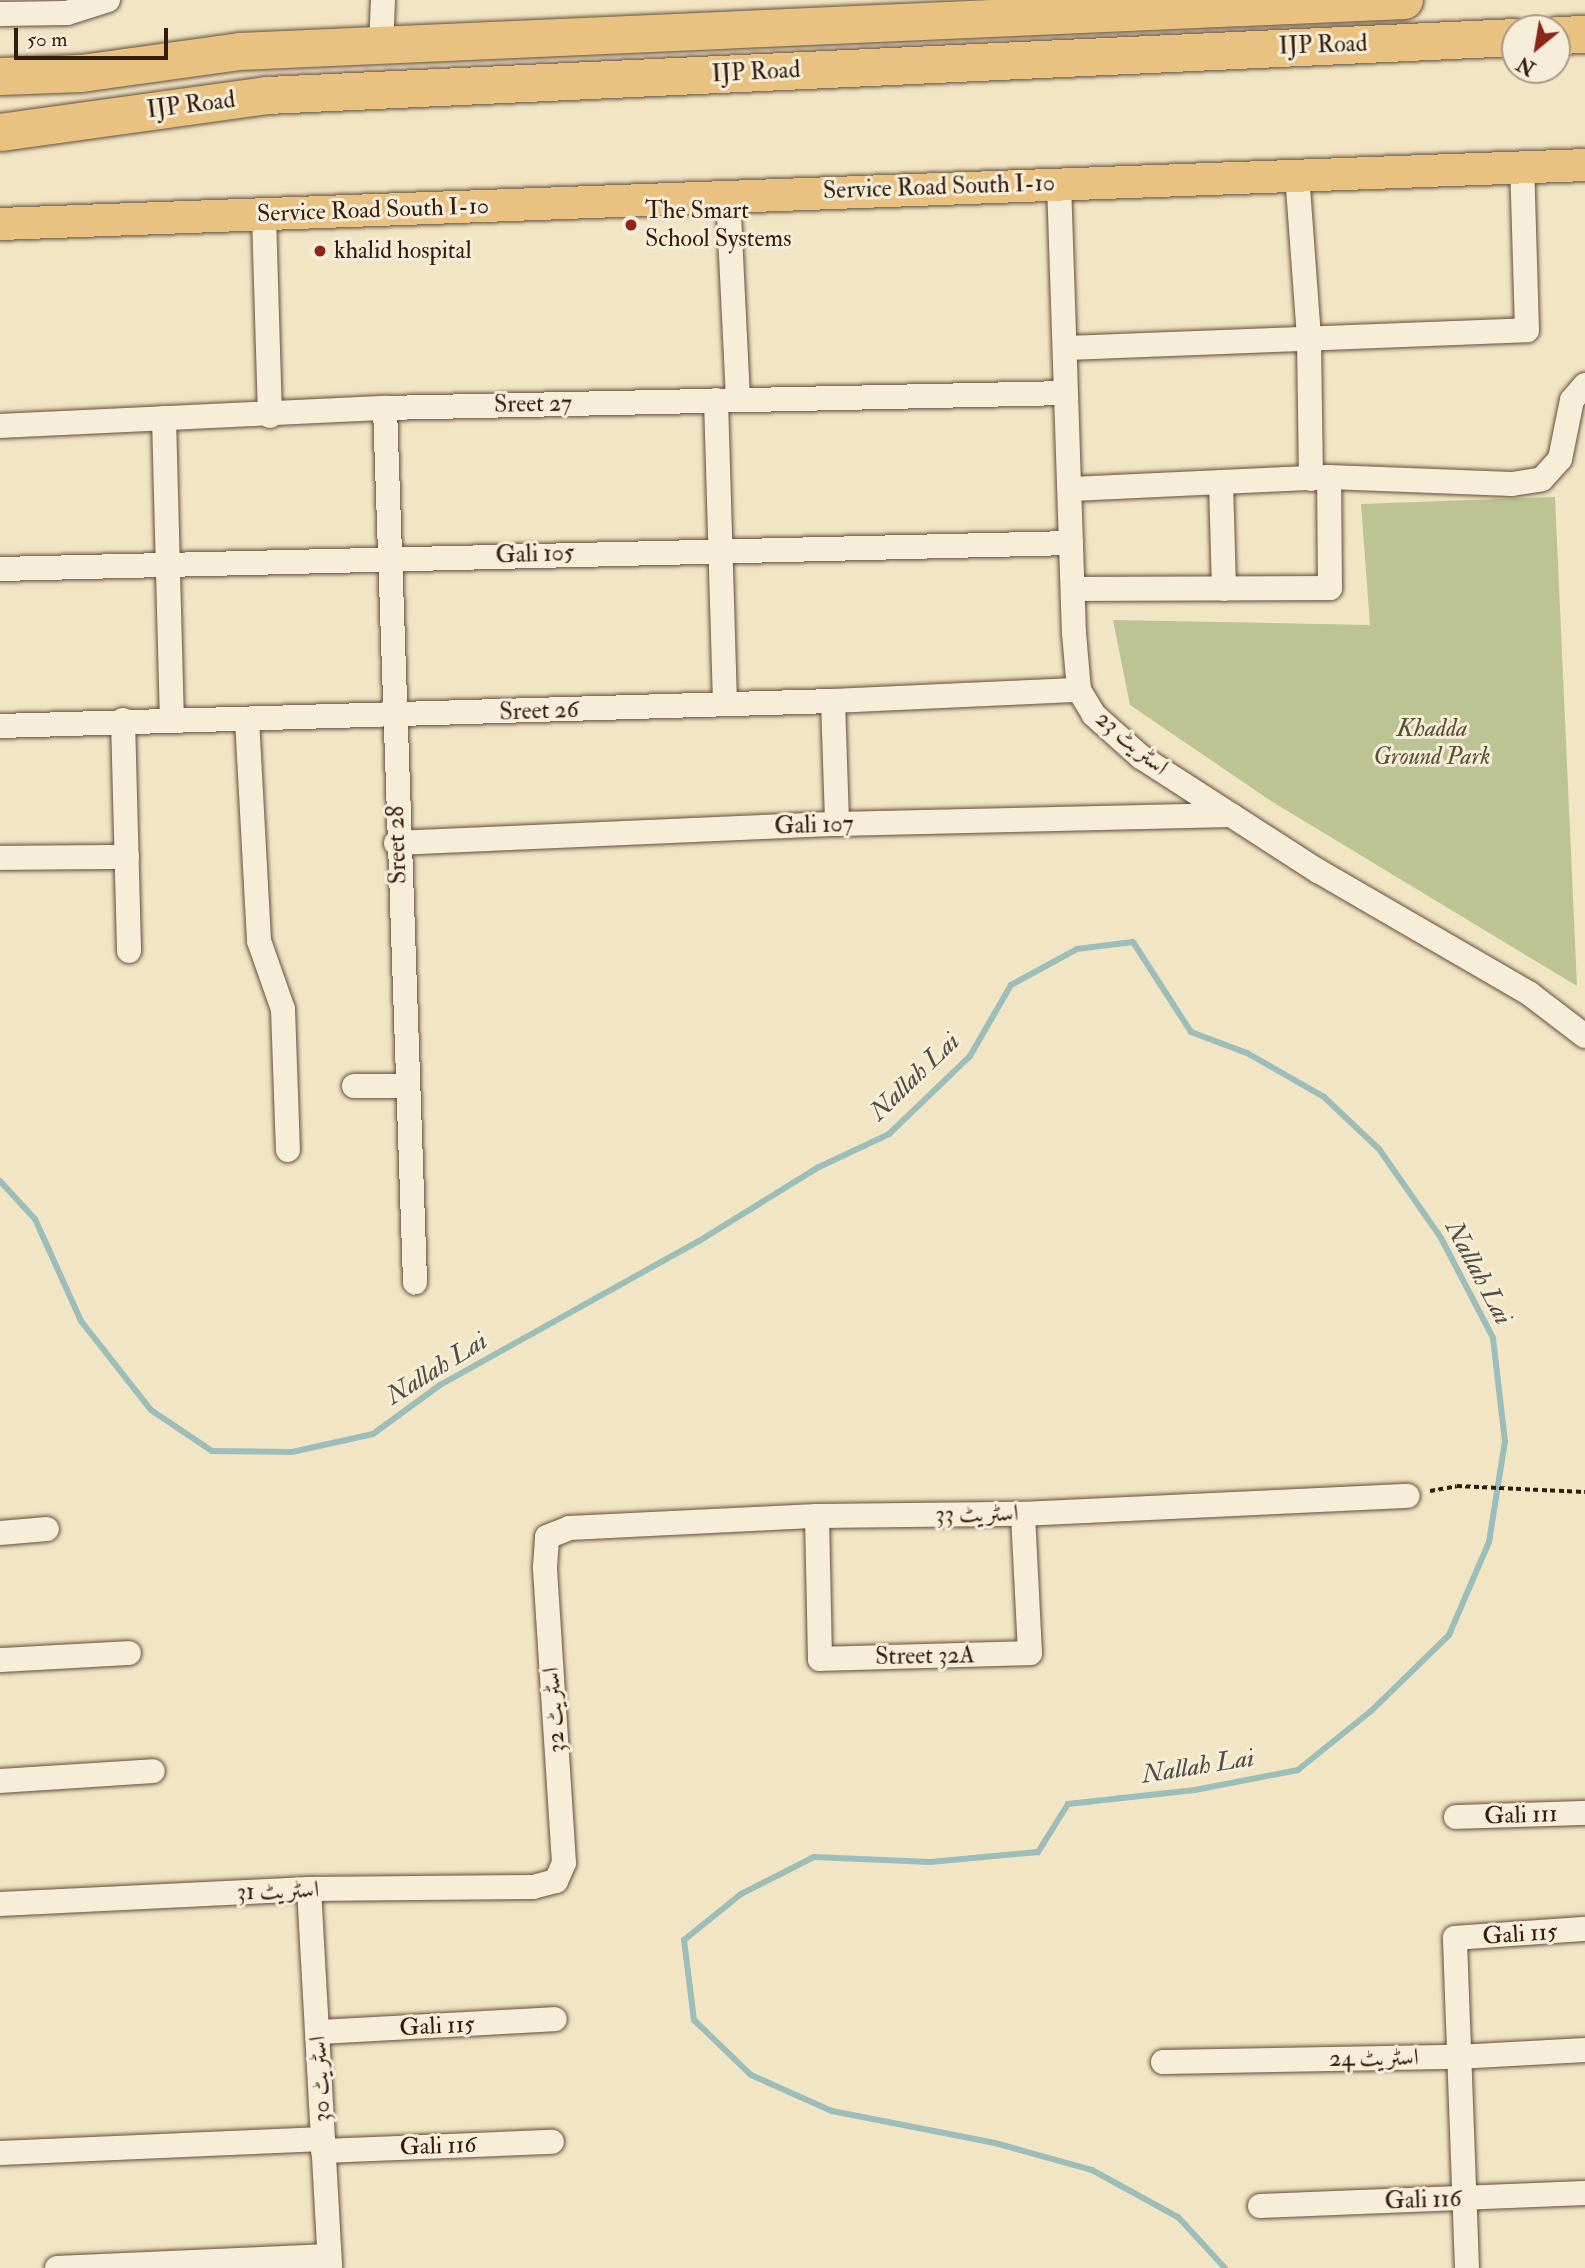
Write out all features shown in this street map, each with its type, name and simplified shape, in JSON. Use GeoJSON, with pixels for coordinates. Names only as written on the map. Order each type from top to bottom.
{"type":"FeatureCollection","features":[{"type":"Feature","properties":{"kind":"highway","name":"IJP Road"},"geometry":{"type":"LineString","coordinates":[[0,76],[81,74],[239,51],[1404,0]]}},
{"type":"Feature","properties":{"kind":"highway"},"geometry":{"type":"LineString","coordinates":[[1056,16],[1060,57]]}},
{"type":"Feature","properties":{"kind":"highway","name":"IJP Road"},"geometry":{"type":"LineString","coordinates":[[0,132],[267,95],[1501,38]]}},
{"type":"Feature","properties":{"kind":"main road","name":"Service Road South I-10"},"geometry":{"type":"LineString","coordinates":[[0,224],[728,194],[1585,165]]}},
{"type":"Feature","properties":{"kind":"street"},"geometry":{"type":"LineString","coordinates":[[0,14],[67,13],[108,0]]}},
{"type":"Feature","properties":{"kind":"street"},"geometry":{"type":"LineString","coordinates":[[381,46],[383,0]]}},
{"type":"Feature","properties":{"kind":"street"},"geometry":{"type":"LineString","coordinates":[[1066,348],[1527,330],[1522,166]]}},
{"type":"Feature","properties":{"kind":"street"},"geometry":{"type":"LineString","coordinates":[[1073,589],[1330,588],[1297,174]]}},
{"type":"Feature","properties":{"kind":"street","name":"اسٹریٹ 23"},"geometry":{"type":"LineString","coordinates":[[1059,183],[1066,348],[1065,393],[1072,489],[1071,543],[1079,690],[1094,715],[1141,757],[1318,872],[1530,994],[1580,1028]]}},
{"type":"Feature","properties":{"kind":"street"},"geometry":{"type":"LineString","coordinates":[[725,704],[719,549],[727,398],[728,194]]}},
{"type":"Feature","properties":{"kind":"street"},"geometry":{"type":"LineString","coordinates":[[264,215],[270,415]]}},
{"type":"Feature","properties":{"kind":"street"},"geometry":{"type":"LineString","coordinates":[[1072,489],[1320,478],[1512,484],[1542,479],[1560,459],[1572,400],[1585,385]]}},
{"type":"Feature","properties":{"kind":"street","name":"Sreet 27"},"geometry":{"type":"LineString","coordinates":[[0,426],[385,408],[727,398],[1065,393]]}},
{"type":"Feature","properties":{"kind":"street","name":"Sreet 28"},"geometry":{"type":"LineString","coordinates":[[385,408],[396,844],[415,1282]]}},
{"type":"Feature","properties":{"kind":"street"},"geometry":{"type":"LineString","coordinates":[[164,418],[172,720]]}},
{"type":"Feature","properties":{"kind":"street"},"geometry":{"type":"LineString","coordinates":[[1221,482],[1224,589]]}},
{"type":"Feature","properties":{"kind":"street","name":"Gali 105"},"geometry":{"type":"LineString","coordinates":[[0,569],[719,549],[1071,543]]}},
{"type":"Feature","properties":{"kind":"street","name":"Sreet 26"},"geometry":{"type":"LineString","coordinates":[[0,726],[123,720],[393,716],[1079,690]]}},
{"type":"Feature","properties":{"kind":"street"},"geometry":{"type":"LineString","coordinates":[[833,701],[837,824]]}},
{"type":"Feature","properties":{"kind":"street"},"geometry":{"type":"LineString","coordinates":[[247,719],[259,941],[283,1009],[288,1150]]}},
{"type":"Feature","properties":{"kind":"street"},"geometry":{"type":"LineString","coordinates":[[123,720],[129,951]]}},
{"type":"Feature","properties":{"kind":"street","name":"Gali 107"},"geometry":{"type":"LineString","coordinates":[[396,844],[837,824],[1231,815]]}},
{"type":"Feature","properties":{"kind":"street"},"geometry":{"type":"LineString","coordinates":[[0,858],[127,858]]}},
{"type":"Feature","properties":{"kind":"street"},"geometry":{"type":"LineString","coordinates":[[354,1086],[407,1086]]}},
{"type":"Feature","properties":{"kind":"street","name":"اسٹریٹ 33"},"geometry":{"type":"LineString","coordinates":[[547,1537],[569,1528],[817,1516],[1023,1514],[1408,1496]]}},
{"type":"Feature","properties":{"kind":"street","name":"Street 32A"},"geometry":{"type":"LineString","coordinates":[[817,1516],[820,1659],[1030,1653],[1023,1514]]}},
{"type":"Feature","properties":{"kind":"street"},"geometry":{"type":"LineString","coordinates":[[0,1532],[47,1529]]}},
{"type":"Feature","properties":{"kind":"street","name":"اسٹریٹ 32"},"geometry":{"type":"LineString","coordinates":[[547,1537],[564,1863],[556,1881]]}},
{"type":"Feature","properties":{"kind":"street"},"geometry":{"type":"LineString","coordinates":[[0,1660],[129,1653]]}},
{"type":"Feature","properties":{"kind":"street"},"geometry":{"type":"LineString","coordinates":[[0,1781],[153,1771]]}},
{"type":"Feature","properties":{"kind":"street","name":"Gali 111"},"geometry":{"type":"LineString","coordinates":[[1456,1817],[1585,1813]]}},
{"type":"Feature","properties":{"kind":"street","name":"اسٹریٹ 31"},"geometry":{"type":"LineString","coordinates":[[0,1904],[309,1889],[533,1887],[556,1881]]}},
{"type":"Feature","properties":{"kind":"street","name":"اسٹریٹ 30"},"geometry":{"type":"LineString","coordinates":[[309,1889],[330,2262]]}},
{"type":"Feature","properties":{"kind":"street","name":"Gali 115"},"geometry":{"type":"LineString","coordinates":[[1457,2057],[1455,1938],[1585,1929]]}},
{"type":"Feature","properties":{"kind":"street","name":"Gali 115"},"geometry":{"type":"LineString","coordinates":[[318,2032],[555,2019]]}},
{"type":"Feature","properties":{"kind":"street","name":"اسٹریٹ 24"},"geometry":{"type":"LineString","coordinates":[[1163,2062],[1457,2057],[1585,2050]]}},
{"type":"Feature","properties":{"kind":"street"},"geometry":{"type":"LineString","coordinates":[[1457,2057],[1467,2268]]}},
{"type":"Feature","properties":{"kind":"street","name":"Gali 116"},"geometry":{"type":"LineString","coordinates":[[0,2152],[552,2142]]}},
{"type":"Feature","properties":{"kind":"street","name":"Gali 116"},"geometry":{"type":"LineString","coordinates":[[1260,2206],[1585,2193]]}},
{"type":"Feature","properties":{"kind":"street"},"geometry":{"type":"LineString","coordinates":[[57,2268],[330,2262]]}},
{"type":"Feature","properties":{"kind":"path"},"geometry":{"type":"LineString","coordinates":[[1408,1496],[1457,1486],[1536,1487],[1585,1492]]}},
{"type":"Feature","properties":{"kind":"green space","name":"Khadda Ground Park"},"geometry":{"type":"Polygon","coordinates":[[[1555,497],[1577,986],[1271,801],[1130,705],[1113,620],[1370,625],[1361,504],[1555,497]]]}},
{"type":"Feature","properties":{"kind":"waterway","name":"Nallah Lai"},"geometry":{"type":"LineString","coordinates":[[0,1181],[35,1219],[81,1321],[151,1410],[212,1451],[292,1452],[373,1434],[440,1385],[699,1241],[819,1167],[889,1134],[970,1056],[1011,985],[1077,949],[1133,942],[1191,1032],[1247,1053],[1324,1097],[1379,1149],[1441,1238],[1493,1338],[1505,1441],[1489,1542],[1449,1635],[1371,1711],[1298,1770],[1195,1790],[1068,1804],[1038,1852],[930,1862],[814,1857],[741,1894],[684,1940],[694,2020],[751,2075],[832,2111],[995,2143],[1092,2170],[1178,2217],[1225,2268]]}},
{"type":"Feature","properties":{"kind":"place","name":"The Smart School Systems"},"geometry":{"type":"Point","coordinates":[631,225]}},
{"type":"Feature","properties":{"kind":"place","name":"khalid hospital"},"geometry":{"type":"Point","coordinates":[320,251]}}]}
